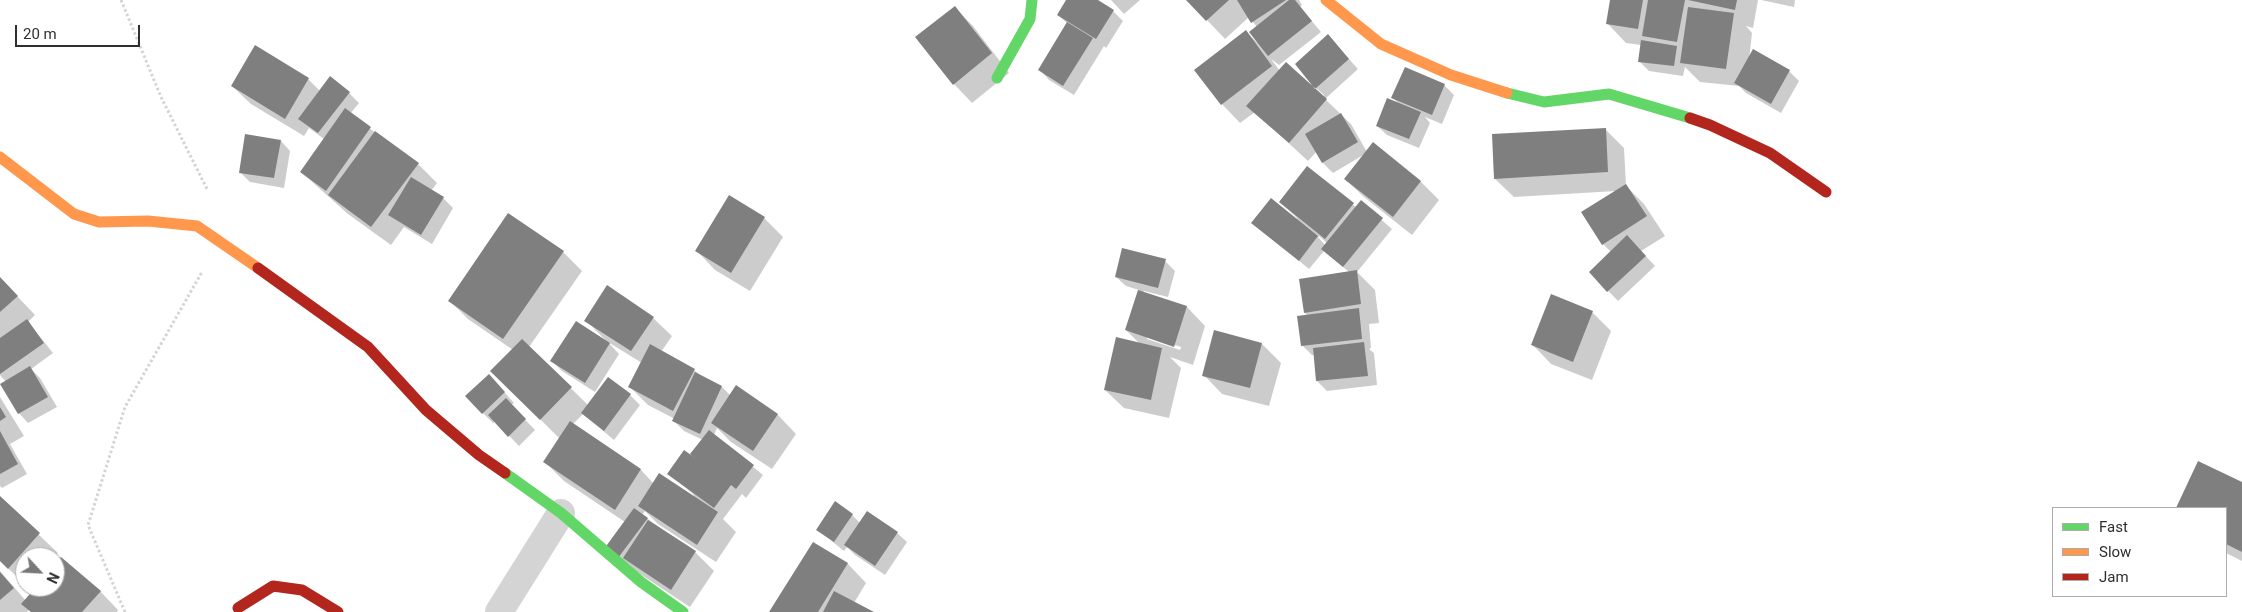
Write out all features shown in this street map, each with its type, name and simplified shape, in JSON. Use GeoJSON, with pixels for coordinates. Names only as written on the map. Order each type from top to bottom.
{"type":"FeatureCollection","features":[{"type":"Feature","properties":{"kind":"street"},"geometry":{"type":"LineString","coordinates":[[997,78],[1030,19],[1032,0]]}},
{"type":"Feature","properties":{"kind":"street"},"geometry":{"type":"LineString","coordinates":[[1326,0],[1381,44],[1450,75],[1501,92],[1544,102],[1609,94],[1670,111],[1710,126],[1770,153],[1826,192]]}},
{"type":"Feature","properties":{"kind":"street"},"geometry":{"type":"LineString","coordinates":[[0,157],[74,214],[99,222],[148,221],[197,226],[221,241],[368,347],[426,410],[472,449],[561,512],[641,582],[683,612]]}},
{"type":"Feature","properties":{"kind":"street"},"geometry":{"type":"LineString","coordinates":[[499,612],[561,512]]}},
{"type":"Feature","properties":{"kind":"street"},"geometry":{"type":"LineString","coordinates":[[238,608],[273,586],[302,590],[338,612]]}},
{"type":"Feature","properties":{"kind":"path"},"geometry":{"type":"LineString","coordinates":[[121,0],[161,98],[210,196],[221,241],[125,407],[88,525],[125,612]]}},
{"type":"Feature","properties":{"kind":"building"},"geometry":{"type":"Polygon","coordinates":[[[1066,0],[1098,0],[1114,10],[1096,39],[1057,15],[1066,0]]]}},
{"type":"Feature","properties":{"kind":"building"},"geometry":{"type":"Polygon","coordinates":[[[1186,0],[1229,0],[1206,21],[1186,0]]]}},
{"type":"Feature","properties":{"kind":"building"},"geometry":{"type":"Polygon","coordinates":[[[1237,0],[1286,0],[1251,23],[1237,0]]]}},
{"type":"Feature","properties":{"kind":"building"},"geometry":{"type":"Polygon","coordinates":[[[1289,0],[1295,0],[1312,21],[1268,56],[1249,32],[1289,0]]]}},
{"type":"Feature","properties":{"kind":"building"},"geometry":{"type":"Polygon","coordinates":[[[1610,0],[1643,0],[1638,29],[1606,24],[1610,0]]]}},
{"type":"Feature","properties":{"kind":"building"},"geometry":{"type":"Polygon","coordinates":[[[1648,0],[1685,0],[1677,42],[1642,36],[1648,0]]]}},
{"type":"Feature","properties":{"kind":"building"},"geometry":{"type":"Polygon","coordinates":[[[1688,0],[1737,0],[1735,10],[1688,0]]]}},
{"type":"Feature","properties":{"kind":"building"},"geometry":{"type":"Polygon","coordinates":[[[955,6],[992,53],[953,85],[915,37],[955,6]]]}},
{"type":"Feature","properties":{"kind":"building"},"geometry":{"type":"Polygon","coordinates":[[[1688,7],[1734,13],[1726,69],[1680,63],[1688,7]]]}},
{"type":"Feature","properties":{"kind":"building"},"geometry":{"type":"Polygon","coordinates":[[[1067,22],[1093,38],[1063,86],[1038,70],[1067,22]]]}},
{"type":"Feature","properties":{"kind":"building"},"geometry":{"type":"Polygon","coordinates":[[[1246,30],[1272,66],[1221,105],[1194,70],[1246,30]]]}},
{"type":"Feature","properties":{"kind":"building"},"geometry":{"type":"Polygon","coordinates":[[[1328,34],[1349,59],[1315,89],[1295,64],[1328,34]]]}},
{"type":"Feature","properties":{"kind":"building"},"geometry":{"type":"Polygon","coordinates":[[[1641,40],[1677,46],[1674,66],[1638,62],[1641,40]]]}},
{"type":"Feature","properties":{"kind":"building"},"geometry":{"type":"Polygon","coordinates":[[[255,45],[309,78],[285,119],[231,86],[255,45]]]}},
{"type":"Feature","properties":{"kind":"building"},"geometry":{"type":"Polygon","coordinates":[[[1753,49],[1790,70],[1771,104],[1734,83],[1753,49]]]}},
{"type":"Feature","properties":{"kind":"building"},"geometry":{"type":"Polygon","coordinates":[[[1286,62],[1327,99],[1289,143],[1246,106],[1286,62]]]}},
{"type":"Feature","properties":{"kind":"building"},"geometry":{"type":"Polygon","coordinates":[[[1405,67],[1445,84],[1432,115],[1391,98],[1405,67]]]}},
{"type":"Feature","properties":{"kind":"building"},"geometry":{"type":"Polygon","coordinates":[[[330,76],[350,92],[318,133],[298,119],[330,76]]]}},
{"type":"Feature","properties":{"kind":"building"},"geometry":{"type":"Polygon","coordinates":[[[1387,98],[1421,112],[1409,139],[1376,126],[1387,98]]]}},
{"type":"Feature","properties":{"kind":"building"},"geometry":{"type":"Polygon","coordinates":[[[345,108],[371,127],[326,191],[300,172],[345,108]]]}},
{"type":"Feature","properties":{"kind":"building"},"geometry":{"type":"Polygon","coordinates":[[[1341,113],[1358,142],[1322,163],[1305,134],[1341,113]]]}},
{"type":"Feature","properties":{"kind":"building"},"geometry":{"type":"Polygon","coordinates":[[[1606,128],[1608,172],[1494,179],[1492,134],[1606,128]]]}},
{"type":"Feature","properties":{"kind":"building"},"geometry":{"type":"Polygon","coordinates":[[[375,131],[419,163],[371,227],[328,195],[375,131]]]}},
{"type":"Feature","properties":{"kind":"building"},"geometry":{"type":"Polygon","coordinates":[[[245,134],[281,140],[274,178],[239,173],[245,134]]]}},
{"type":"Feature","properties":{"kind":"building"},"geometry":{"type":"Polygon","coordinates":[[[1373,142],[1421,181],[1393,217],[1344,179],[1373,142]]]}},
{"type":"Feature","properties":{"kind":"building"},"geometry":{"type":"Polygon","coordinates":[[[1307,166],[1354,203],[1325,239],[1279,202],[1307,166]]]}},
{"type":"Feature","properties":{"kind":"building"},"geometry":{"type":"Polygon","coordinates":[[[411,177],[444,197],[421,235],[388,215],[411,177]]]}},
{"type":"Feature","properties":{"kind":"building"},"geometry":{"type":"Polygon","coordinates":[[[1626,184],[1647,216],[1602,245],[1581,212],[1626,184]]]}},
{"type":"Feature","properties":{"kind":"building"},"geometry":{"type":"Polygon","coordinates":[[[729,195],[765,217],[731,273],[695,251],[729,195]]]}},
{"type":"Feature","properties":{"kind":"building"},"geometry":{"type":"Polygon","coordinates":[[[1271,198],[1318,236],[1299,261],[1251,223],[1271,198]]]}},
{"type":"Feature","properties":{"kind":"building"},"geometry":{"type":"Polygon","coordinates":[[[1361,200],[1383,218],[1343,267],[1321,249],[1361,200]]]}},
{"type":"Feature","properties":{"kind":"building"},"geometry":{"type":"Polygon","coordinates":[[[508,213],[564,251],[503,339],[448,301],[508,213]]]}},
{"type":"Feature","properties":{"kind":"building"},"geometry":{"type":"Polygon","coordinates":[[[1627,235],[1646,256],[1607,292],[1589,272],[1627,235]]]}},
{"type":"Feature","properties":{"kind":"building"},"geometry":{"type":"Polygon","coordinates":[[[1122,248],[1166,259],[1158,288],[1115,277],[1122,248]]]}},
{"type":"Feature","properties":{"kind":"building"},"geometry":{"type":"Polygon","coordinates":[[[1357,270],[1361,304],[1304,313],[1299,279],[1357,270]]]}},
{"type":"Feature","properties":{"kind":"building"},"geometry":{"type":"Polygon","coordinates":[[[0,277],[18,296],[0,312],[0,277]]]}},
{"type":"Feature","properties":{"kind":"building"},"geometry":{"type":"Polygon","coordinates":[[[607,285],[654,317],[631,351],[584,321],[607,285]]]}},
{"type":"Feature","properties":{"kind":"building"},"geometry":{"type":"Polygon","coordinates":[[[1138,290],[1187,306],[1174,347],[1125,330],[1138,290]]]}},
{"type":"Feature","properties":{"kind":"building"},"geometry":{"type":"Polygon","coordinates":[[[1551,294],[1593,311],[1573,362],[1531,345],[1551,294]]]}},
{"type":"Feature","properties":{"kind":"building"},"geometry":{"type":"Polygon","coordinates":[[[1359,308],[1362,339],[1301,346],[1297,316],[1359,308]]]}},
{"type":"Feature","properties":{"kind":"building"},"geometry":{"type":"Polygon","coordinates":[[[27,319],[44,343],[0,374],[0,338],[27,319]]]}},
{"type":"Feature","properties":{"kind":"building"},"geometry":{"type":"Polygon","coordinates":[[[576,321],[610,343],[585,383],[550,361],[576,321]]]}},
{"type":"Feature","properties":{"kind":"building"},"geometry":{"type":"Polygon","coordinates":[[[1214,330],[1262,343],[1250,388],[1202,376],[1214,330]]]}},
{"type":"Feature","properties":{"kind":"building"},"geometry":{"type":"Polygon","coordinates":[[[1116,337],[1162,348],[1151,400],[1104,390],[1116,337]]]}},
{"type":"Feature","properties":{"kind":"building"},"geometry":{"type":"Polygon","coordinates":[[[522,339],[572,387],[540,420],[490,371],[522,339]]]}},
{"type":"Feature","properties":{"kind":"building"},"geometry":{"type":"Polygon","coordinates":[[[1364,342],[1368,376],[1316,381],[1313,348],[1364,342]]]}},
{"type":"Feature","properties":{"kind":"building"},"geometry":{"type":"Polygon","coordinates":[[[650,344],[695,369],[673,411],[628,387],[650,344]]]}},
{"type":"Feature","properties":{"kind":"building"},"geometry":{"type":"Polygon","coordinates":[[[30,366],[48,397],[18,414],[0,384],[30,366]]]}},
{"type":"Feature","properties":{"kind":"building"},"geometry":{"type":"Polygon","coordinates":[[[695,372],[722,386],[700,434],[672,421],[695,372]]]}},
{"type":"Feature","properties":{"kind":"building"},"geometry":{"type":"Polygon","coordinates":[[[489,374],[505,392],[482,414],[465,396],[489,374]]]}},
{"type":"Feature","properties":{"kind":"building"},"geometry":{"type":"Polygon","coordinates":[[[608,377],[631,394],[604,431],[581,413],[608,377]]]}},
{"type":"Feature","properties":{"kind":"building"},"geometry":{"type":"Polygon","coordinates":[[[736,385],[778,414],[753,451],[711,423],[736,385]]]}},
{"type":"Feature","properties":{"kind":"building"},"geometry":{"type":"Polygon","coordinates":[[[506,398],[526,419],[508,437],[488,415],[506,398]]]}},
{"type":"Feature","properties":{"kind":"building"},"geometry":{"type":"Polygon","coordinates":[[[0,407],[6,417],[0,421],[0,407]]]}},
{"type":"Feature","properties":{"kind":"building"},"geometry":{"type":"Polygon","coordinates":[[[570,421],[641,469],[615,510],[543,462],[570,421]]]}},
{"type":"Feature","properties":{"kind":"building"},"geometry":{"type":"Polygon","coordinates":[[[709,430],[754,465],[736,489],[731,485],[714,508],[667,474],[684,450],[698,460],[690,454],[709,430]]]}},
{"type":"Feature","properties":{"kind":"building"},"geometry":{"type":"Polygon","coordinates":[[[0,431],[18,464],[0,474],[0,431]]]}},
{"type":"Feature","properties":{"kind":"building"},"geometry":{"type":"Polygon","coordinates":[[[2198,461],[2242,482],[2242,552],[2227,544],[2227,507],[2176,507],[2198,461]]]}},
{"type":"Feature","properties":{"kind":"building"},"geometry":{"type":"Polygon","coordinates":[[[659,473],[718,512],[697,545],[638,506],[659,473]]]}},
{"type":"Feature","properties":{"kind":"building"},"geometry":{"type":"Polygon","coordinates":[[[0,496],[40,533],[28,547],[15,547],[15,561],[8,569],[0,561],[0,496]]]}},
{"type":"Feature","properties":{"kind":"building"},"geometry":{"type":"Polygon","coordinates":[[[835,501],[853,514],[834,542],[816,530],[835,501]]]}},
{"type":"Feature","properties":{"kind":"building"},"geometry":{"type":"Polygon","coordinates":[[[634,508],[648,518],[618,558],[604,549],[634,508]]]}},
{"type":"Feature","properties":{"kind":"building"},"geometry":{"type":"Polygon","coordinates":[[[867,511],[898,532],[875,566],[844,545],[867,511]]]}},
{"type":"Feature","properties":{"kind":"building"},"geometry":{"type":"Polygon","coordinates":[[[648,520],[696,551],[671,590],[623,558],[648,520]]]}},
{"type":"Feature","properties":{"kind":"building"},"geometry":{"type":"Polygon","coordinates":[[[813,542],[848,563],[818,612],[769,612],[813,542]]]}},
{"type":"Feature","properties":{"kind":"building"},"geometry":{"type":"Polygon","coordinates":[[[65,560],[101,591],[82,612],[31,612],[21,604],[27,597],[65,597],[65,560]]]}},
{"type":"Feature","properties":{"kind":"building"},"geometry":{"type":"Polygon","coordinates":[[[0,572],[14,588],[0,600],[0,572]]]}},
{"type":"Feature","properties":{"kind":"building"},"geometry":{"type":"Polygon","coordinates":[[[834,591],[874,612],[823,612],[834,591]]]}},
{"type":"Feature","properties":{"kind":"traffic: fast"},"geometry":{"type":"LineString","coordinates":[[997,78],[1030,19],[1032,0]]}},
{"type":"Feature","properties":{"kind":"traffic: fast"},"geometry":{"type":"LineString","coordinates":[[1507,93],[1544,102],[1609,94],[1690,118]]}},
{"type":"Feature","properties":{"kind":"traffic: fast"},"geometry":{"type":"LineString","coordinates":[[505,473],[561,513],[641,582],[683,612]]}},
{"type":"Feature","properties":{"kind":"traffic: slow"},"geometry":{"type":"LineString","coordinates":[[1326,0],[1381,44],[1451,75],[1507,93]]}},
{"type":"Feature","properties":{"kind":"traffic: slow"},"geometry":{"type":"LineString","coordinates":[[0,157],[74,214],[99,222],[148,221],[197,226],[258,268]]}},
{"type":"Feature","properties":{"kind":"traffic: jam"},"geometry":{"type":"LineString","coordinates":[[1690,118],[1710,125],[1770,153],[1826,192]]}},
{"type":"Feature","properties":{"kind":"traffic: jam"},"geometry":{"type":"LineString","coordinates":[[258,268],[368,347],[426,410],[479,455],[505,473]]}},
{"type":"Feature","properties":{"kind":"traffic: jam"},"geometry":{"type":"LineString","coordinates":[[238,608],[273,586],[302,590],[338,612]]}}]}
